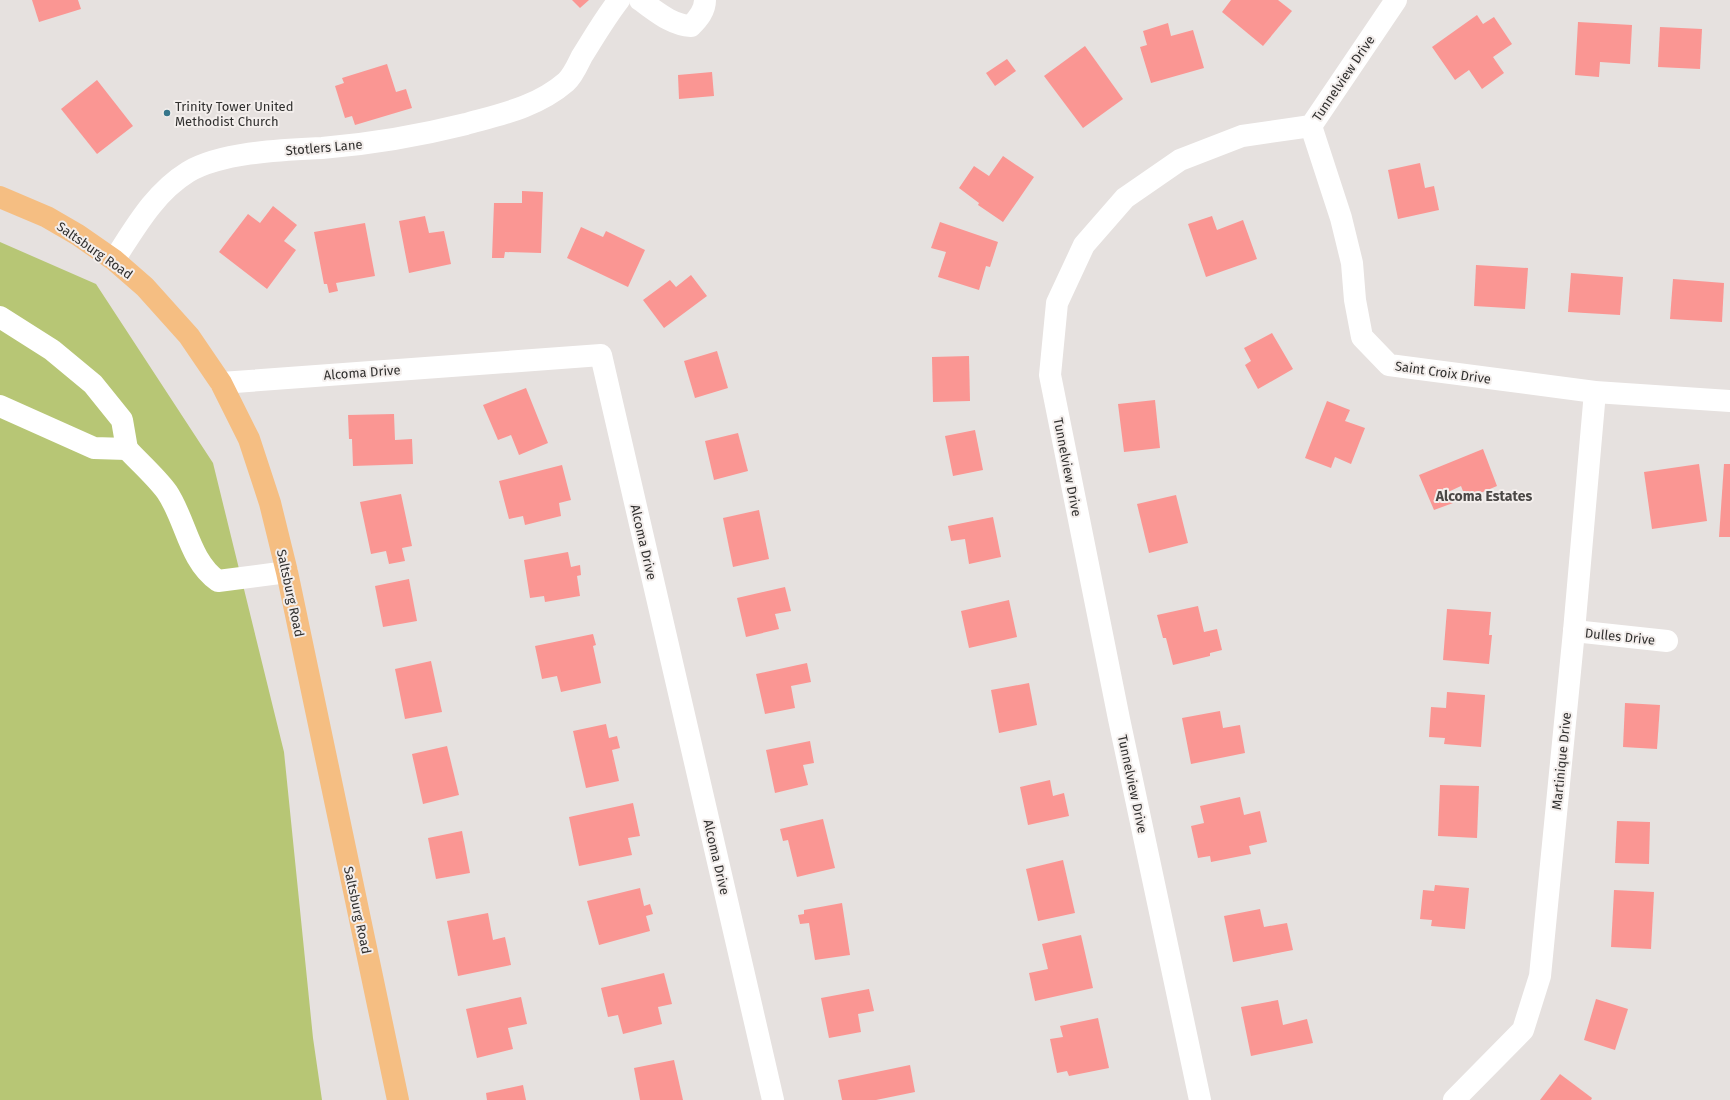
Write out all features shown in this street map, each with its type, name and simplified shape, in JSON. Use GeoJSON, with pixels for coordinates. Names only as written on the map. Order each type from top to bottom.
{"type":"FeatureCollection","features":[{"type":"Feature","properties":{"kind":"main road","name":"Saltsburg Road"},"geometry":{"type":"LineString","coordinates":[[0,197],[47,217],[78,235],[114,260],[145,287],[184,330],[221,383],[249,439],[270,503],[287,572],[398,1100]]}},
{"type":"Feature","properties":{"kind":"street","name":"Stotlers Lane"},"geometry":{"type":"LineString","coordinates":[[114,260],[143,214],[167,188],[188,172],[214,161],[243,156],[359,145],[419,136],[501,115],[538,102],[567,81],[606,16],[619,0]]}},
{"type":"Feature","properties":{"kind":"street"},"geometry":{"type":"LineString","coordinates":[[640,0],[668,20],[681,26],[691,26],[700,17],[705,5],[705,0]]}},
{"type":"Feature","properties":{"kind":"street","name":"Tunnelview Drive"},"geometry":{"type":"LineString","coordinates":[[1200,1100],[1119,720],[1050,375],[1057,304],[1084,245],[1125,198],[1180,160],[1242,136],[1310,126],[1396,0]]}},
{"type":"Feature","properties":{"kind":"street","name":"Saint Croix Drive"},"geometry":{"type":"LineString","coordinates":[[1310,126],[1341,218],[1352,263],[1355,300],[1362,337],[1389,365],[1595,392],[1730,401]]}},
{"type":"Feature","properties":{"kind":"street"},"geometry":{"type":"LineString","coordinates":[[0,317],[52,350],[92,384],[122,420],[127,449],[166,491],[180,515],[199,561],[209,575],[218,581],[287,572]]}},
{"type":"Feature","properties":{"kind":"street","name":"Alcoma Drive"},"geometry":{"type":"LineString","coordinates":[[221,383],[601,355],[773,1100]]}},
{"type":"Feature","properties":{"kind":"street","name":"Martinique Drive"},"geometry":{"type":"LineString","coordinates":[[1454,1100],[1523,1030],[1540,976],[1574,631],[1595,392]]}},
{"type":"Feature","properties":{"kind":"street"},"geometry":{"type":"LineString","coordinates":[[0,406],[94,448],[127,449]]}},
{"type":"Feature","properties":{"kind":"street","name":"Dulles Drive"},"geometry":{"type":"LineString","coordinates":[[1574,631],[1666,641]]}},
{"type":"Feature","properties":{"kind":"green space"},"geometry":{"type":"Polygon","coordinates":[[[0,242],[96,284],[213,463],[284,752],[313,1038],[322,1100],[0,1100],[0,242]]]}},
{"type":"Feature","properties":{"kind":"building"},"geometry":{"type":"Polygon","coordinates":[[[32,0],[78,0],[81,9],[39,22],[32,0]]]}},
{"type":"Feature","properties":{"kind":"building"},"geometry":{"type":"Polygon","coordinates":[[[572,0],[589,0],[580,8],[572,0]]]}},
{"type":"Feature","properties":{"kind":"building"},"geometry":{"type":"Polygon","coordinates":[[[1231,0],[1278,0],[1292,11],[1263,46],[1222,12],[1231,0]]]}},
{"type":"Feature","properties":{"kind":"building"},"geometry":{"type":"Polygon","coordinates":[[[1477,15],[1483,24],[1494,17],[1512,44],[1493,57],[1504,73],[1482,89],[1469,70],[1455,80],[1432,47],[1477,15]]]}},
{"type":"Feature","properties":{"kind":"building"},"geometry":{"type":"Polygon","coordinates":[[[1578,22],[1632,25],[1630,64],[1600,62],[1599,77],[1575,75],[1578,22]]]}},
{"type":"Feature","properties":{"kind":"building"},"geometry":{"type":"Polygon","coordinates":[[[1168,23],[1171,36],[1193,30],[1204,68],[1151,83],[1140,47],[1147,45],[1143,31],[1168,23]]]}},
{"type":"Feature","properties":{"kind":"building"},"geometry":{"type":"Polygon","coordinates":[[[1660,27],[1702,29],[1700,69],[1658,67],[1660,27]]]}},
{"type":"Feature","properties":{"kind":"building"},"geometry":{"type":"Polygon","coordinates":[[[1085,46],[1123,99],[1083,128],[1044,76],[1085,46]]]}},
{"type":"Feature","properties":{"kind":"building"},"geometry":{"type":"Polygon","coordinates":[[[1007,59],[1016,71],[995,86],[986,73],[1007,59]]]}},
{"type":"Feature","properties":{"kind":"building"},"geometry":{"type":"Polygon","coordinates":[[[387,64],[396,92],[406,89],[412,108],[355,125],[352,116],[345,118],[335,86],[344,83],[342,78],[387,64]]]}},
{"type":"Feature","properties":{"kind":"building"},"geometry":{"type":"Polygon","coordinates":[[[712,72],[714,96],[679,99],[678,75],[712,72]]]}},
{"type":"Feature","properties":{"kind":"building"},"geometry":{"type":"Polygon","coordinates":[[[97,80],[133,126],[97,154],[61,109],[97,80]]]}},
{"type":"Feature","properties":{"kind":"building"},"geometry":{"type":"Polygon","coordinates":[[[1003,156],[1034,177],[1003,222],[978,205],[979,203],[959,188],[974,166],[989,176],[1003,156]]]}},
{"type":"Feature","properties":{"kind":"building"},"geometry":{"type":"Polygon","coordinates":[[[1420,163],[1425,188],[1434,186],[1439,210],[1398,219],[1388,170],[1420,163]]]}},
{"type":"Feature","properties":{"kind":"building"},"geometry":{"type":"Polygon","coordinates":[[[522,191],[543,192],[541,253],[505,252],[504,258],[492,258],[494,203],[522,203],[522,191]]]}},
{"type":"Feature","properties":{"kind":"building"},"geometry":{"type":"Polygon","coordinates":[[[273,206],[297,225],[284,241],[296,250],[267,289],[219,252],[248,214],[260,223],[273,206]]]}},
{"type":"Feature","properties":{"kind":"building"},"geometry":{"type":"Polygon","coordinates":[[[425,216],[429,233],[444,231],[451,264],[409,273],[399,221],[425,216]]]}},
{"type":"Feature","properties":{"kind":"building"},"geometry":{"type":"Polygon","coordinates":[[[1212,216],[1217,230],[1243,220],[1257,259],[1206,277],[1188,224],[1212,216]]]}},
{"type":"Feature","properties":{"kind":"building"},"geometry":{"type":"Polygon","coordinates":[[[940,222],[998,242],[990,267],[986,266],[979,290],[938,277],[946,252],[931,248],[940,222]]]}},
{"type":"Feature","properties":{"kind":"building"},"geometry":{"type":"Polygon","coordinates":[[[365,223],[375,276],[336,283],[338,291],[329,293],[327,284],[324,284],[314,232],[365,223]]]}},
{"type":"Feature","properties":{"kind":"building"},"geometry":{"type":"Polygon","coordinates":[[[581,227],[603,237],[606,231],[645,250],[628,287],[567,258],[581,227]]]}},
{"type":"Feature","properties":{"kind":"building"},"geometry":{"type":"Polygon","coordinates":[[[1476,265],[1528,268],[1525,309],[1474,306],[1476,265]]]}},
{"type":"Feature","properties":{"kind":"building"},"geometry":{"type":"Polygon","coordinates":[[[1571,273],[1623,277],[1620,315],[1568,312],[1571,273]]]}},
{"type":"Feature","properties":{"kind":"building"},"geometry":{"type":"Polygon","coordinates":[[[691,275],[707,296],[664,328],[643,300],[670,280],[676,287],[691,275]]]}},
{"type":"Feature","properties":{"kind":"building"},"geometry":{"type":"Polygon","coordinates":[[[1673,279],[1724,283],[1722,322],[1670,319],[1673,279]]]}},
{"type":"Feature","properties":{"kind":"building"},"geometry":{"type":"Polygon","coordinates":[[[1272,333],[1293,369],[1258,389],[1245,365],[1251,361],[1244,348],[1272,333]]]}},
{"type":"Feature","properties":{"kind":"building"},"geometry":{"type":"Polygon","coordinates":[[[717,351],[728,388],[695,398],[684,361],[717,351]]]}},
{"type":"Feature","properties":{"kind":"building"},"geometry":{"type":"Polygon","coordinates":[[[969,356],[970,401],[933,402],[932,357],[969,356]]]}},
{"type":"Feature","properties":{"kind":"building"},"geometry":{"type":"Polygon","coordinates":[[[526,388],[548,443],[519,455],[511,435],[498,440],[483,405],[526,388]]]}},
{"type":"Feature","properties":{"kind":"building"},"geometry":{"type":"Polygon","coordinates":[[[1155,400],[1160,448],[1124,452],[1118,404],[1155,400]]]}},
{"type":"Feature","properties":{"kind":"building"},"geometry":{"type":"Polygon","coordinates":[[[1327,401],[1350,410],[1345,421],[1365,428],[1351,464],[1335,457],[1331,468],[1305,458],[1327,401]]]}},
{"type":"Feature","properties":{"kind":"building"},"geometry":{"type":"Polygon","coordinates":[[[394,414],[395,440],[412,439],[413,464],[353,466],[352,439],[349,439],[348,415],[394,414]]]}},
{"type":"Feature","properties":{"kind":"building"},"geometry":{"type":"Polygon","coordinates":[[[975,430],[983,470],[953,476],[945,436],[975,430]]]}},
{"type":"Feature","properties":{"kind":"building"},"geometry":{"type":"Polygon","coordinates":[[[738,433],[748,471],[714,480],[705,441],[738,433]]]}},
{"type":"Feature","properties":{"kind":"building"},"geometry":{"type":"Polygon","coordinates":[[[1483,449],[1497,486],[1466,499],[1461,486],[1448,492],[1453,503],[1434,510],[1419,475],[1483,449]]]}},
{"type":"Feature","properties":{"kind":"building"},"geometry":{"type":"Polygon","coordinates":[[[1699,464],[1707,521],[1652,529],[1644,472],[1699,464]]]}},
{"type":"Feature","properties":{"kind":"building"},"geometry":{"type":"Polygon","coordinates":[[[1724,464],[1730,464],[1730,537],[1719,537],[1724,464]]]}},
{"type":"Feature","properties":{"kind":"building"},"geometry":{"type":"Polygon","coordinates":[[[562,465],[571,500],[559,503],[561,516],[525,525],[523,516],[509,519],[499,481],[562,465]]]}},
{"type":"Feature","properties":{"kind":"building"},"geometry":{"type":"Polygon","coordinates":[[[401,494],[412,546],[402,548],[405,561],[389,564],[386,551],[371,554],[360,502],[401,494]]]}},
{"type":"Feature","properties":{"kind":"building"},"geometry":{"type":"Polygon","coordinates":[[[1176,495],[1188,543],[1149,553],[1137,504],[1176,495]]]}},
{"type":"Feature","properties":{"kind":"building"},"geometry":{"type":"Polygon","coordinates":[[[759,510],[769,559],[733,567],[723,518],[759,510]]]}},
{"type":"Feature","properties":{"kind":"building"},"geometry":{"type":"Polygon","coordinates":[[[993,517],[1001,557],[969,564],[965,539],[951,541],[948,526],[993,517]]]}},
{"type":"Feature","properties":{"kind":"building"},"geometry":{"type":"Polygon","coordinates":[[[568,552],[571,567],[580,565],[581,575],[577,576],[580,596],[545,602],[544,596],[530,598],[524,560],[568,552]]]}},
{"type":"Feature","properties":{"kind":"building"},"geometry":{"type":"Polygon","coordinates":[[[409,579],[417,621],[383,627],[375,586],[409,579]]]}},
{"type":"Feature","properties":{"kind":"building"},"geometry":{"type":"Polygon","coordinates":[[[785,587],[791,611],[775,614],[779,629],[746,637],[737,598],[785,587]]]}},
{"type":"Feature","properties":{"kind":"building"},"geometry":{"type":"Polygon","coordinates":[[[1009,600],[1017,637],[969,648],[961,611],[1009,600]]]}},
{"type":"Feature","properties":{"kind":"building"},"geometry":{"type":"Polygon","coordinates":[[[1198,606],[1204,632],[1217,629],[1222,650],[1210,653],[1210,656],[1173,665],[1166,638],[1163,638],[1157,615],[1198,606]]]}},
{"type":"Feature","properties":{"kind":"building"},"geometry":{"type":"Polygon","coordinates":[[[1447,609],[1491,612],[1489,635],[1492,635],[1489,664],[1443,660],[1447,609]]]}},
{"type":"Feature","properties":{"kind":"building"},"geometry":{"type":"Polygon","coordinates":[[[593,634],[596,645],[593,646],[601,683],[561,692],[557,676],[542,679],[535,646],[593,634]]]}},
{"type":"Feature","properties":{"kind":"building"},"geometry":{"type":"Polygon","coordinates":[[[431,661],[442,712],[405,719],[395,669],[431,661]]]}},
{"type":"Feature","properties":{"kind":"building"},"geometry":{"type":"Polygon","coordinates":[[[807,663],[811,682],[791,686],[795,708],[765,714],[756,674],[807,663]]]}},
{"type":"Feature","properties":{"kind":"building"},"geometry":{"type":"Polygon","coordinates":[[[1029,683],[1037,725],[999,733],[991,690],[1029,683]]]}},
{"type":"Feature","properties":{"kind":"building"},"geometry":{"type":"Polygon","coordinates":[[[1447,692],[1485,695],[1481,747],[1444,744],[1445,738],[1429,737],[1431,707],[1446,708],[1447,692]]]}},
{"type":"Feature","properties":{"kind":"building"},"geometry":{"type":"Polygon","coordinates":[[[1625,703],[1660,705],[1657,749],[1623,747],[1625,703]]]}},
{"type":"Feature","properties":{"kind":"building"},"geometry":{"type":"Polygon","coordinates":[[[1220,711],[1223,728],[1240,725],[1245,753],[1191,764],[1182,718],[1220,711]]]}},
{"type":"Feature","properties":{"kind":"building"},"geometry":{"type":"Polygon","coordinates":[[[606,724],[609,738],[617,736],[620,748],[612,750],[619,781],[586,788],[573,731],[606,724]]]}},
{"type":"Feature","properties":{"kind":"building"},"geometry":{"type":"Polygon","coordinates":[[[810,741],[814,763],[803,765],[808,785],[775,793],[766,750],[810,741]]]}},
{"type":"Feature","properties":{"kind":"building"},"geometry":{"type":"Polygon","coordinates":[[[447,746],[459,795],[423,804],[412,754],[447,746]]]}},
{"type":"Feature","properties":{"kind":"building"},"geometry":{"type":"Polygon","coordinates":[[[1050,780],[1053,796],[1064,793],[1069,816],[1028,825],[1020,787],[1050,780]]]}},
{"type":"Feature","properties":{"kind":"building"},"geometry":{"type":"Polygon","coordinates":[[[1440,785],[1479,786],[1477,838],[1438,836],[1440,785]]]}},
{"type":"Feature","properties":{"kind":"building"},"geometry":{"type":"Polygon","coordinates":[[[1240,797],[1244,815],[1260,811],[1267,842],[1249,846],[1251,854],[1211,862],[1210,856],[1198,858],[1191,826],[1204,823],[1200,806],[1240,797]]]}},
{"type":"Feature","properties":{"kind":"building"},"geometry":{"type":"Polygon","coordinates":[[[633,803],[640,836],[628,838],[632,855],[579,866],[569,817],[633,803]]]}},
{"type":"Feature","properties":{"kind":"building"},"geometry":{"type":"Polygon","coordinates":[[[823,819],[835,868],[797,877],[788,840],[783,841],[780,829],[823,819]]]}},
{"type":"Feature","properties":{"kind":"building"},"geometry":{"type":"Polygon","coordinates":[[[1617,821],[1650,822],[1649,864],[1615,863],[1617,821]]]}},
{"type":"Feature","properties":{"kind":"building"},"geometry":{"type":"Polygon","coordinates":[[[462,831],[470,873],[436,879],[428,838],[462,831]]]}},
{"type":"Feature","properties":{"kind":"building"},"geometry":{"type":"Polygon","coordinates":[[[1063,860],[1075,913],[1038,921],[1026,869],[1063,860]]]}},
{"type":"Feature","properties":{"kind":"building"},"geometry":{"type":"Polygon","coordinates":[[[1435,885],[1469,888],[1465,929],[1431,926],[1432,920],[1420,919],[1423,890],[1434,891],[1435,885]]]}},
{"type":"Feature","properties":{"kind":"building"},"geometry":{"type":"Polygon","coordinates":[[[640,888],[644,906],[650,904],[653,914],[646,916],[650,931],[599,945],[587,901],[640,888]]]}},
{"type":"Feature","properties":{"kind":"building"},"geometry":{"type":"Polygon","coordinates":[[[1614,890],[1654,892],[1651,949],[1611,947],[1614,890]]]}},
{"type":"Feature","properties":{"kind":"building"},"geometry":{"type":"Polygon","coordinates":[[[842,903],[850,955],[815,960],[809,923],[800,924],[798,915],[804,914],[804,910],[842,903]]]}},
{"type":"Feature","properties":{"kind":"building"},"geometry":{"type":"Polygon","coordinates":[[[1260,909],[1264,927],[1287,923],[1293,950],[1233,962],[1224,916],[1260,909]]]}},
{"type":"Feature","properties":{"kind":"building"},"geometry":{"type":"Polygon","coordinates":[[[488,913],[493,940],[505,937],[511,965],[458,976],[447,921],[488,913]]]}},
{"type":"Feature","properties":{"kind":"building"},"geometry":{"type":"Polygon","coordinates":[[[1081,935],[1093,988],[1035,1001],[1029,973],[1048,969],[1042,944],[1081,935]]]}},
{"type":"Feature","properties":{"kind":"building"},"geometry":{"type":"Polygon","coordinates":[[[664,973],[672,1004],[658,1007],[662,1024],[623,1034],[618,1015],[608,1017],[601,988],[664,973]]]}},
{"type":"Feature","properties":{"kind":"building"},"geometry":{"type":"Polygon","coordinates":[[[869,989],[874,1011],[858,1014],[861,1032],[829,1038],[821,998],[869,989]]]}},
{"type":"Feature","properties":{"kind":"building"},"geometry":{"type":"Polygon","coordinates":[[[521,997],[527,1024],[508,1028],[513,1049],[477,1058],[466,1009],[521,997]]]}},
{"type":"Feature","properties":{"kind":"building"},"geometry":{"type":"Polygon","coordinates":[[[1596,999],[1628,1009],[1615,1050],[1584,1040],[1596,999]]]}},
{"type":"Feature","properties":{"kind":"building"},"geometry":{"type":"Polygon","coordinates":[[[1278,1000],[1283,1025],[1307,1019],[1313,1043],[1251,1056],[1241,1007],[1278,1000]]]}},
{"type":"Feature","properties":{"kind":"building"},"geometry":{"type":"Polygon","coordinates":[[[1098,1018],[1109,1068],[1069,1076],[1067,1071],[1057,1073],[1050,1039],[1063,1037],[1060,1026],[1098,1018]]]}},
{"type":"Feature","properties":{"kind":"building"},"geometry":{"type":"Polygon","coordinates":[[[674,1060],[683,1100],[640,1100],[634,1068],[674,1060]]]}},
{"type":"Feature","properties":{"kind":"building"},"geometry":{"type":"Polygon","coordinates":[[[910,1065],[915,1092],[876,1100],[842,1100],[838,1080],[910,1065]]]}},
{"type":"Feature","properties":{"kind":"building"},"geometry":{"type":"Polygon","coordinates":[[[1560,1074],[1592,1098],[1591,1100],[1540,1100],[1560,1074]]]}},
{"type":"Feature","properties":{"kind":"building"},"geometry":{"type":"Polygon","coordinates":[[[523,1085],[526,1100],[487,1100],[486,1093],[523,1085]]]}},
{"type":"Feature","properties":{"kind":"place","name":"Trinity Tower United Methodist Church"},"geometry":{"type":"Point","coordinates":[167,113]}},
{"type":"Feature","properties":{"kind":"district","name":"Alcoma Estates"},"geometry":{"type":"Point","coordinates":[1484,496]}}]}
